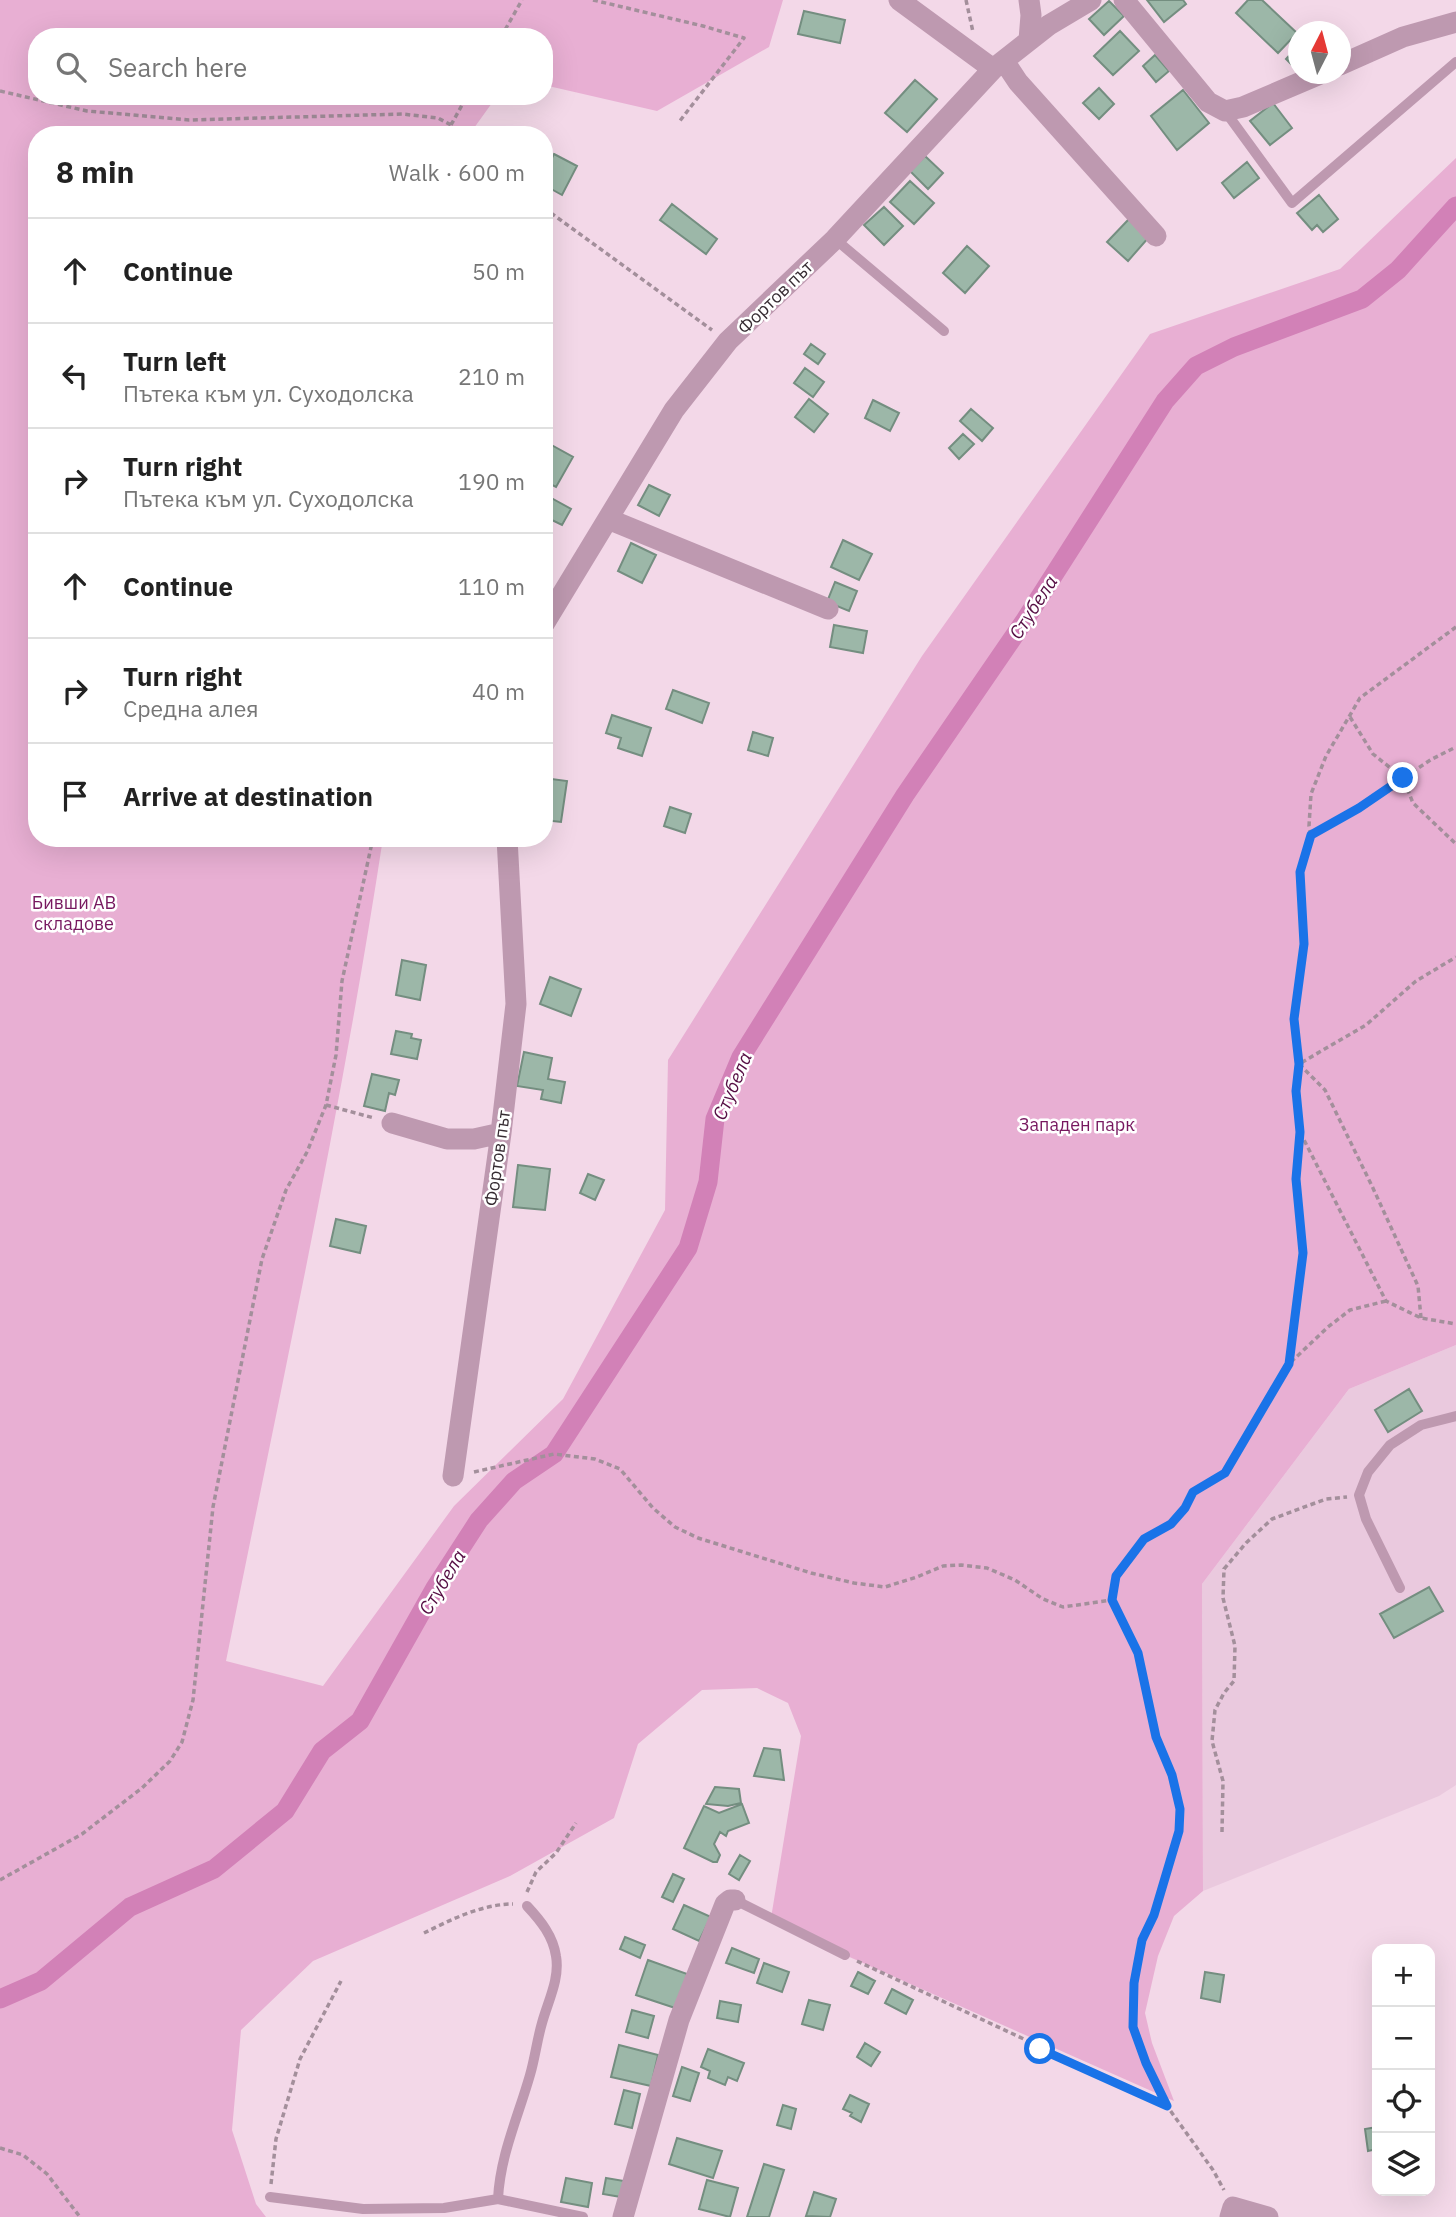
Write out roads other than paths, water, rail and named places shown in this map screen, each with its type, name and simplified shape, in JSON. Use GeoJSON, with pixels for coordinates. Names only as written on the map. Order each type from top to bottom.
{"type":"FeatureCollection","features":[{"type":"Feature","properties":{"kind":"street"},"geometry":{"type":"LineString","coordinates":[[899,0],[998,65],[1018,82],[1156,236]]}},
{"type":"Feature","properties":{"kind":"street"},"geometry":{"type":"LineString","coordinates":[[1029,0],[1029,40]]}},
{"type":"Feature","properties":{"kind":"street","name":"Фортов път"},"geometry":{"type":"LineString","coordinates":[[553,609],[674,410],[728,341],[835,239],[998,65],[1029,40],[1091,0]]}},
{"type":"Feature","properties":{"kind":"street"},"geometry":{"type":"LineString","coordinates":[[1124,0],[1208,102],[1224,111],[1244,107],[1297,84]]}},
{"type":"Feature","properties":{"kind":"street"},"geometry":{"type":"LineString","coordinates":[[1351,60],[1403,37],[1456,22]]}},
{"type":"Feature","properties":{"kind":"street"},"geometry":{"type":"LineString","coordinates":[[608,519],[828,610]]}},
{"type":"Feature","properties":{"kind":"street","name":"Фортов път"},"geometry":{"type":"LineString","coordinates":[[453,1476],[501,1133],[516,1004],[507,847]]}},
{"type":"Feature","properties":{"kind":"street"},"geometry":{"type":"LineString","coordinates":[[392,1123],[447,1139],[474,1139],[501,1133]]}},
{"type":"Feature","properties":{"kind":"street"},"geometry":{"type":"LineString","coordinates":[[623,2217],[679,2020],[725,1904],[735,1900]]}},
{"type":"Feature","properties":{"kind":"street"},"geometry":{"type":"LineString","coordinates":[[1232,2212],[1268,2217]]}},
{"type":"Feature","properties":{"kind":"lane"},"geometry":{"type":"LineString","coordinates":[[1224,111],[1292,203],[1456,61]]}},
{"type":"Feature","properties":{"kind":"lane"},"geometry":{"type":"LineString","coordinates":[[835,239],[944,331]]}},
{"type":"Feature","properties":{"kind":"lane"},"geometry":{"type":"LineString","coordinates":[[1399,1588],[1366,1519],[1359,1495],[1368,1472],[1390,1445],[1421,1425],[1456,1416]]}},
{"type":"Feature","properties":{"kind":"lane"},"geometry":{"type":"LineString","coordinates":[[735,1900],[845,1955]]}},
{"type":"Feature","properties":{"kind":"lane"},"geometry":{"type":"LineString","coordinates":[[498,2199],[499,2177],[531,2074],[542,2023],[557,1974],[552,1941],[542,1923],[527,1906]]}},
{"type":"Feature","properties":{"kind":"lane"},"geometry":{"type":"LineString","coordinates":[[270,2197],[363,2209],[444,2208],[498,2199],[583,2217]]}},
{"type":"Feature","properties":{"kind":"waterway","name":"Стубела"},"geometry":{"type":"LineString","coordinates":[[0,1999],[41,1981],[130,1907],[214,1869],[285,1811],[322,1751],[360,1721],[435,1588],[479,1520],[514,1481],[554,1454],[688,1248],[708,1182],[715,1119],[741,1057],[905,795],[1025,620],[1165,401],[1196,366],[1234,347],[1362,299],[1398,270],[1456,206]]}},
{"type":"Feature","properties":{"kind":"park label","name":"Бивши АВ складове"},"geometry":{"type":"Point","coordinates":[74,912]}},
{"type":"Feature","properties":{"kind":"park label","name":"Западен парк"},"geometry":{"type":"Point","coordinates":[1077,1124]}}]}
